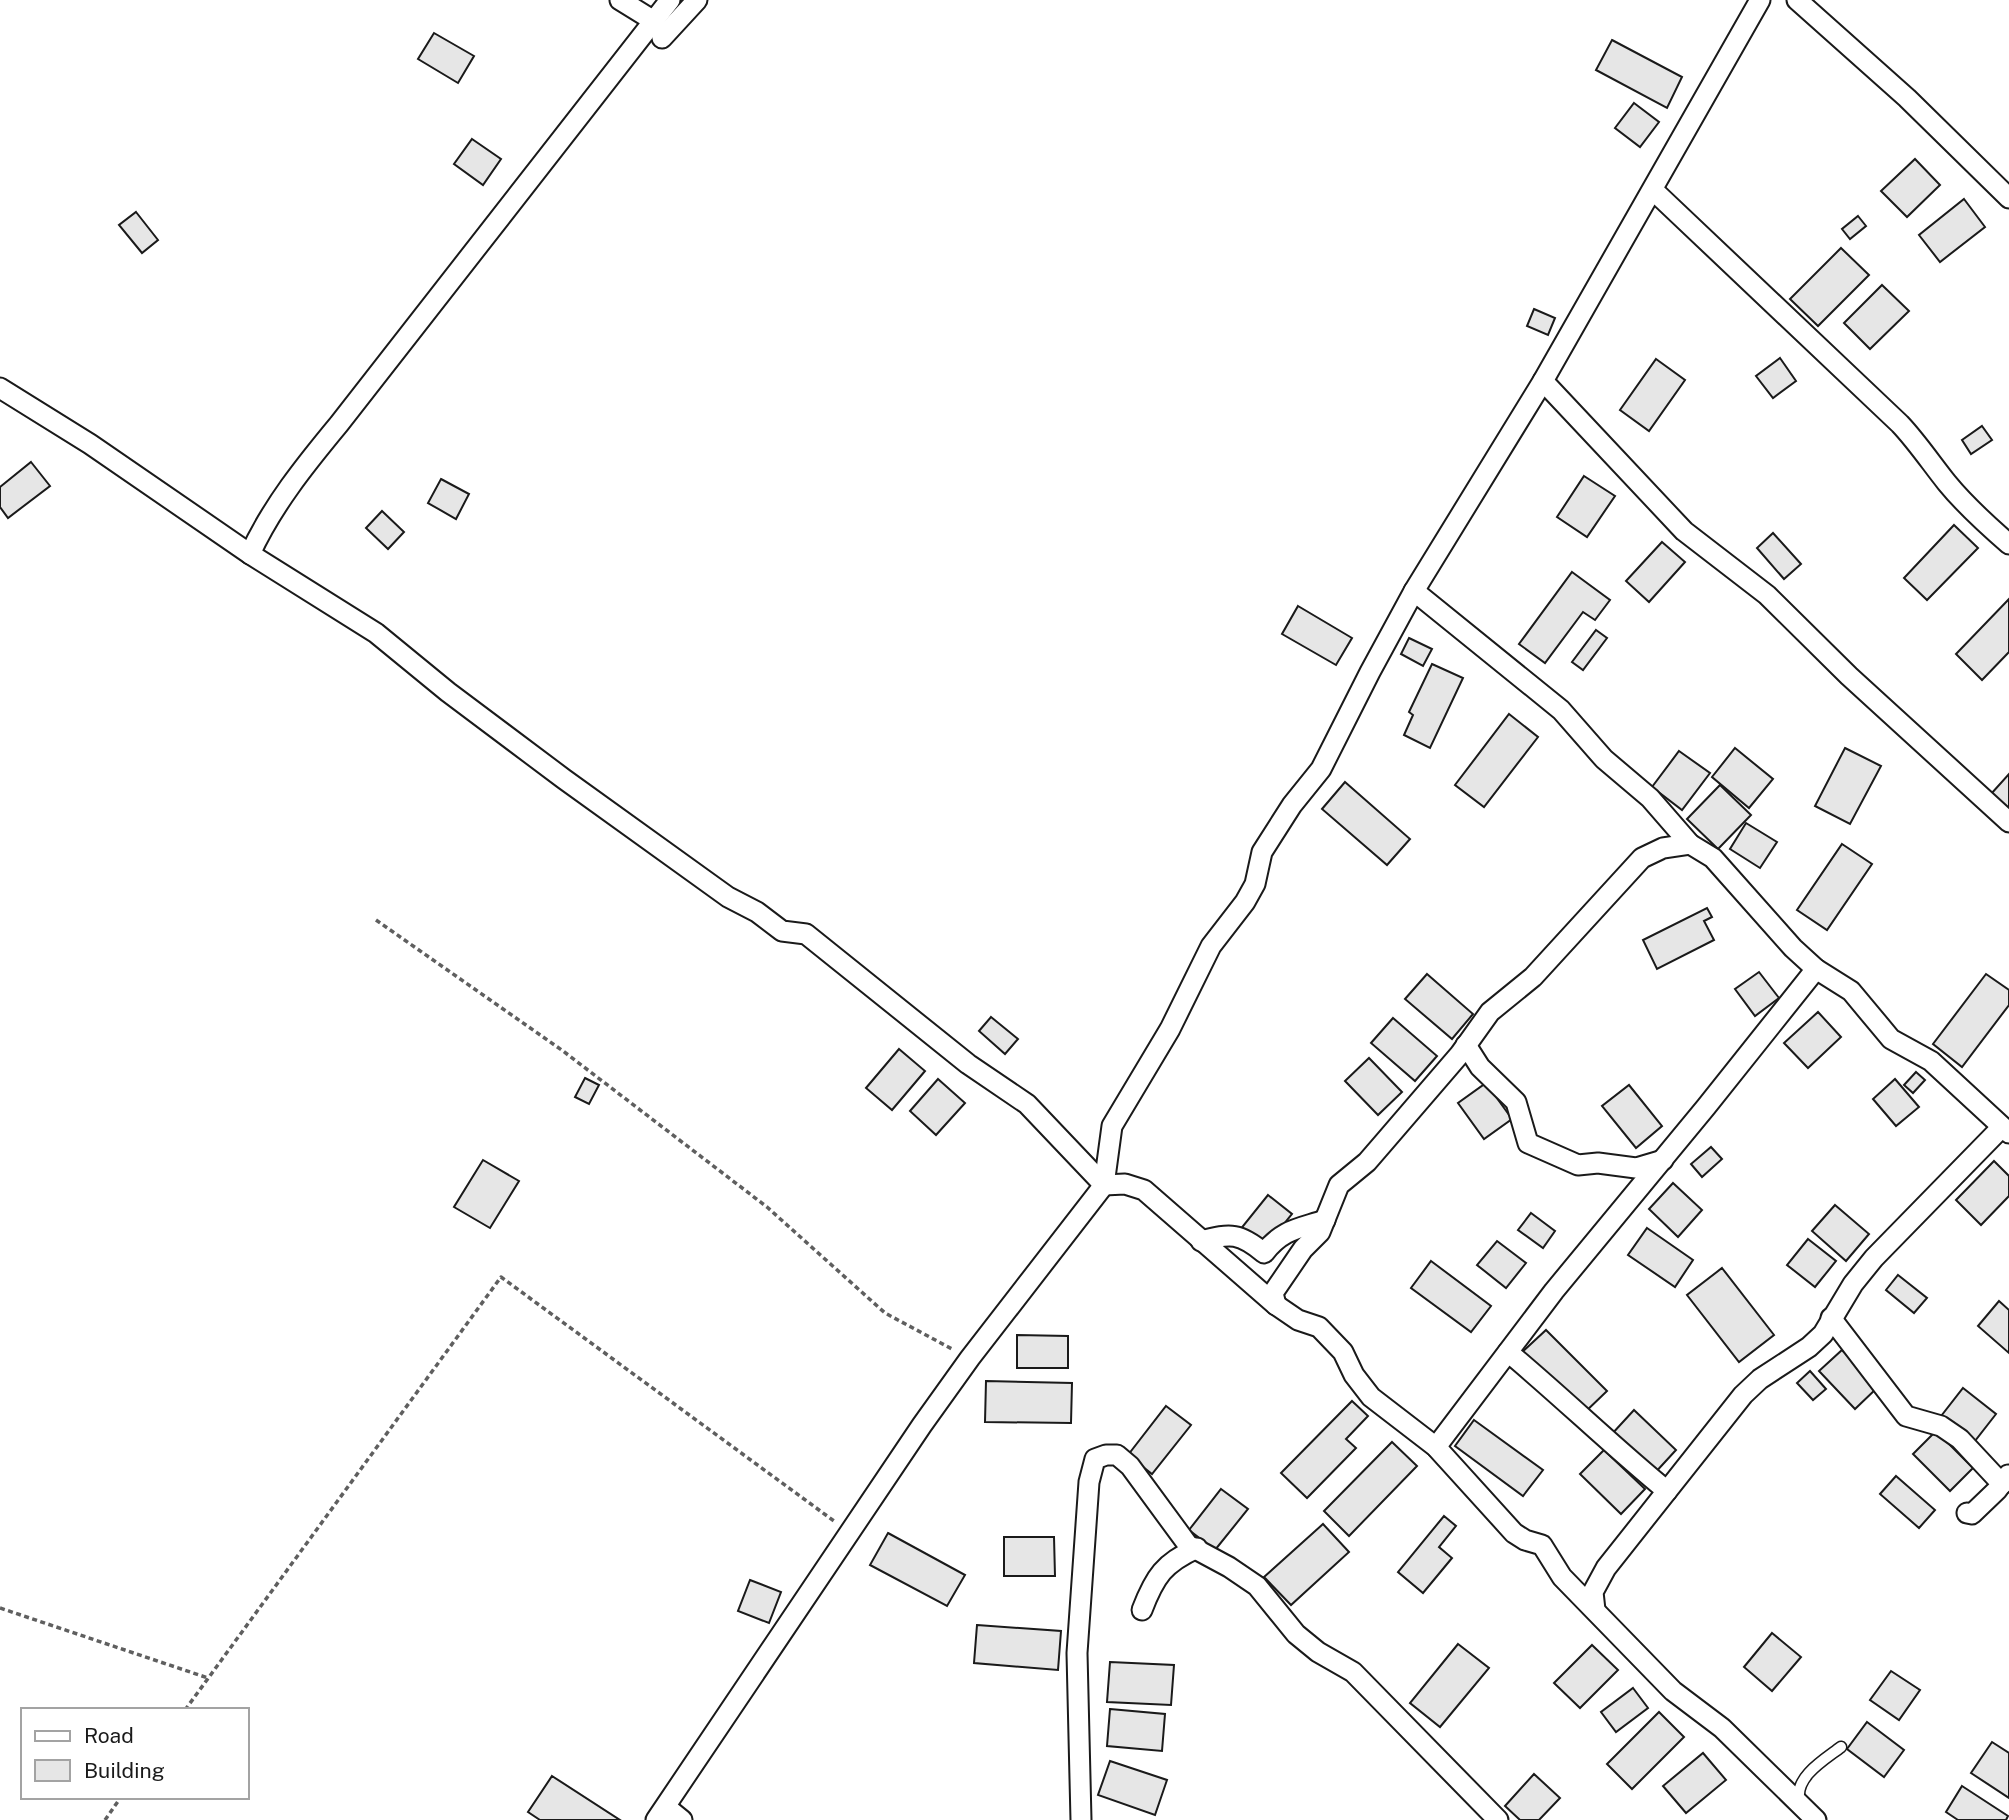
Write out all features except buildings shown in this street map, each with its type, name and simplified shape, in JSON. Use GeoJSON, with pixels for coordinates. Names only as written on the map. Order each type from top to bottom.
{"type":"FeatureCollection","features":[{"type":"Feature","properties":{"kind":"street"},"geometry":{"type":"LineString","coordinates":[[621,0],[658,30]]}},
{"type":"Feature","properties":{"kind":"street"},"geometry":{"type":"LineString","coordinates":[[658,30],[670,0]]}},
{"type":"Feature","properties":{"kind":"street"},"geometry":{"type":"LineString","coordinates":[[250,554],[295,476],[658,30],[697,0]]}},
{"type":"Feature","properties":{"kind":"street"},"geometry":{"type":"LineString","coordinates":[[682,1820],[661,1814],[970,1358],[1104,1185],[1112,1126],[1170,1029],[1210,946],[1245,902],[1255,884],[1262,852],[1292,805],[1321,769],[1414,591],[1543,381],[1760,0]]}},
{"type":"Feature","properties":{"kind":"street"},"geometry":{"type":"LineString","coordinates":[[1797,0],[1907,98],[2009,198]]}},
{"type":"Feature","properties":{"kind":"street"},"geometry":{"type":"LineString","coordinates":[[1653,190],[1899,424],[1918,443],[1967,505],[2009,544]]}},
{"type":"Feature","properties":{"kind":"street"},"geometry":{"type":"LineString","coordinates":[[1543,381],[1684,531],[1767,595],[1849,676],[2009,822]]}},
{"type":"Feature","properties":{"kind":"street"},"geometry":{"type":"LineString","coordinates":[[0,388],[90,443],[250,554],[376,633],[448,692],[728,897],[757,912],[782,931],[806,934],[968,1064],[1027,1104],[1104,1185],[1125,1184],[1144,1190],[1276,1305],[1298,1320],[1319,1327],[1343,1352],[1354,1375],[1370,1397],[1436,1447],[1514,1533],[1525,1540],[1542,1545],[1562,1577],[1673,1691],[1722,1728],[1816,1820]]}},
{"type":"Feature","properties":{"kind":"street"},"geometry":{"type":"LineString","coordinates":[[1414,591],[1561,709],[1604,759],[1650,798],[1690,844],[1713,858],[1793,948],[1816,969],[1850,991],[1891,1039],[1931,1061],[2005,1130],[1874,1258],[1853,1284],[1823,1334],[1743,1395],[1606,1568],[1593,1592],[1595,1610]]}},
{"type":"Feature","properties":{"kind":"street"},"geometry":{"type":"LineString","coordinates":[[1276,1305],[1273,1293],[1303,1249],[1320,1232],[1339,1185],[1367,1162],[1466,1045],[1490,1012],[1533,977],[1642,858],[1663,848],[1690,844]]}},
{"type":"Feature","properties":{"kind":"street"},"geometry":{"type":"LineString","coordinates":[[1436,1447],[1554,1290],[1816,969]]}},
{"type":"Feature","properties":{"kind":"street"},"geometry":{"type":"LineString","coordinates":[[1466,1045],[1479,1067],[1516,1102],[1528,1143],[1578,1165],[1598,1163],[1636,1168],[1662,1160]]}},
{"type":"Feature","properties":{"kind":"street"},"geometry":{"type":"LineString","coordinates":[[1201,1241],[1232,1234],[1248,1239],[1264,1252],[1282,1234],[1325,1220]]}},
{"type":"Feature","properties":{"kind":"street"},"geometry":{"type":"LineString","coordinates":[[1831,1318],[1906,1416],[1941,1426],[1960,1439],[2005,1479],[1972,1514],[1967,1513]]}},
{"type":"Feature","properties":{"kind":"street"},"geometry":{"type":"LineString","coordinates":[[1508,1352],[1606,1441],[1667,1491]]}},
{"type":"Feature","properties":{"kind":"street"},"geometry":{"type":"LineString","coordinates":[[1081,1820],[1077,1653],[1089,1482],[1095,1459],[1106,1455],[1117,1455],[1130,1466],[1188,1545],[1257,1586],[1296,1634],[1318,1652],[1353,1672],[1498,1820]]}},
{"type":"Feature","properties":{"kind":"street"},"geometry":{"type":"LineString","coordinates":[[1142,1610],[1150,1587],[1164,1567],[1197,1548]]}},
{"type":"Feature","properties":{"kind":"lane"},"geometry":{"type":"LineString","coordinates":[[1800,1803],[1798,1790],[1805,1776],[1841,1747]]}},
{"type":"Feature","properties":{"kind":"path"},"geometry":{"type":"LineString","coordinates":[[376,920],[563,1051],[767,1207],[885,1313],[970,1358]]}},
{"type":"Feature","properties":{"kind":"path"},"geometry":{"type":"LineString","coordinates":[[186,1708],[501,1277],[850,1533]]}},
{"type":"Feature","properties":{"kind":"path"},"geometry":{"type":"LineString","coordinates":[[0,1608],[208,1678]]}},
{"type":"Feature","properties":{"kind":"path"},"geometry":{"type":"LineString","coordinates":[[105,1820],[120,1799]]}}]}
